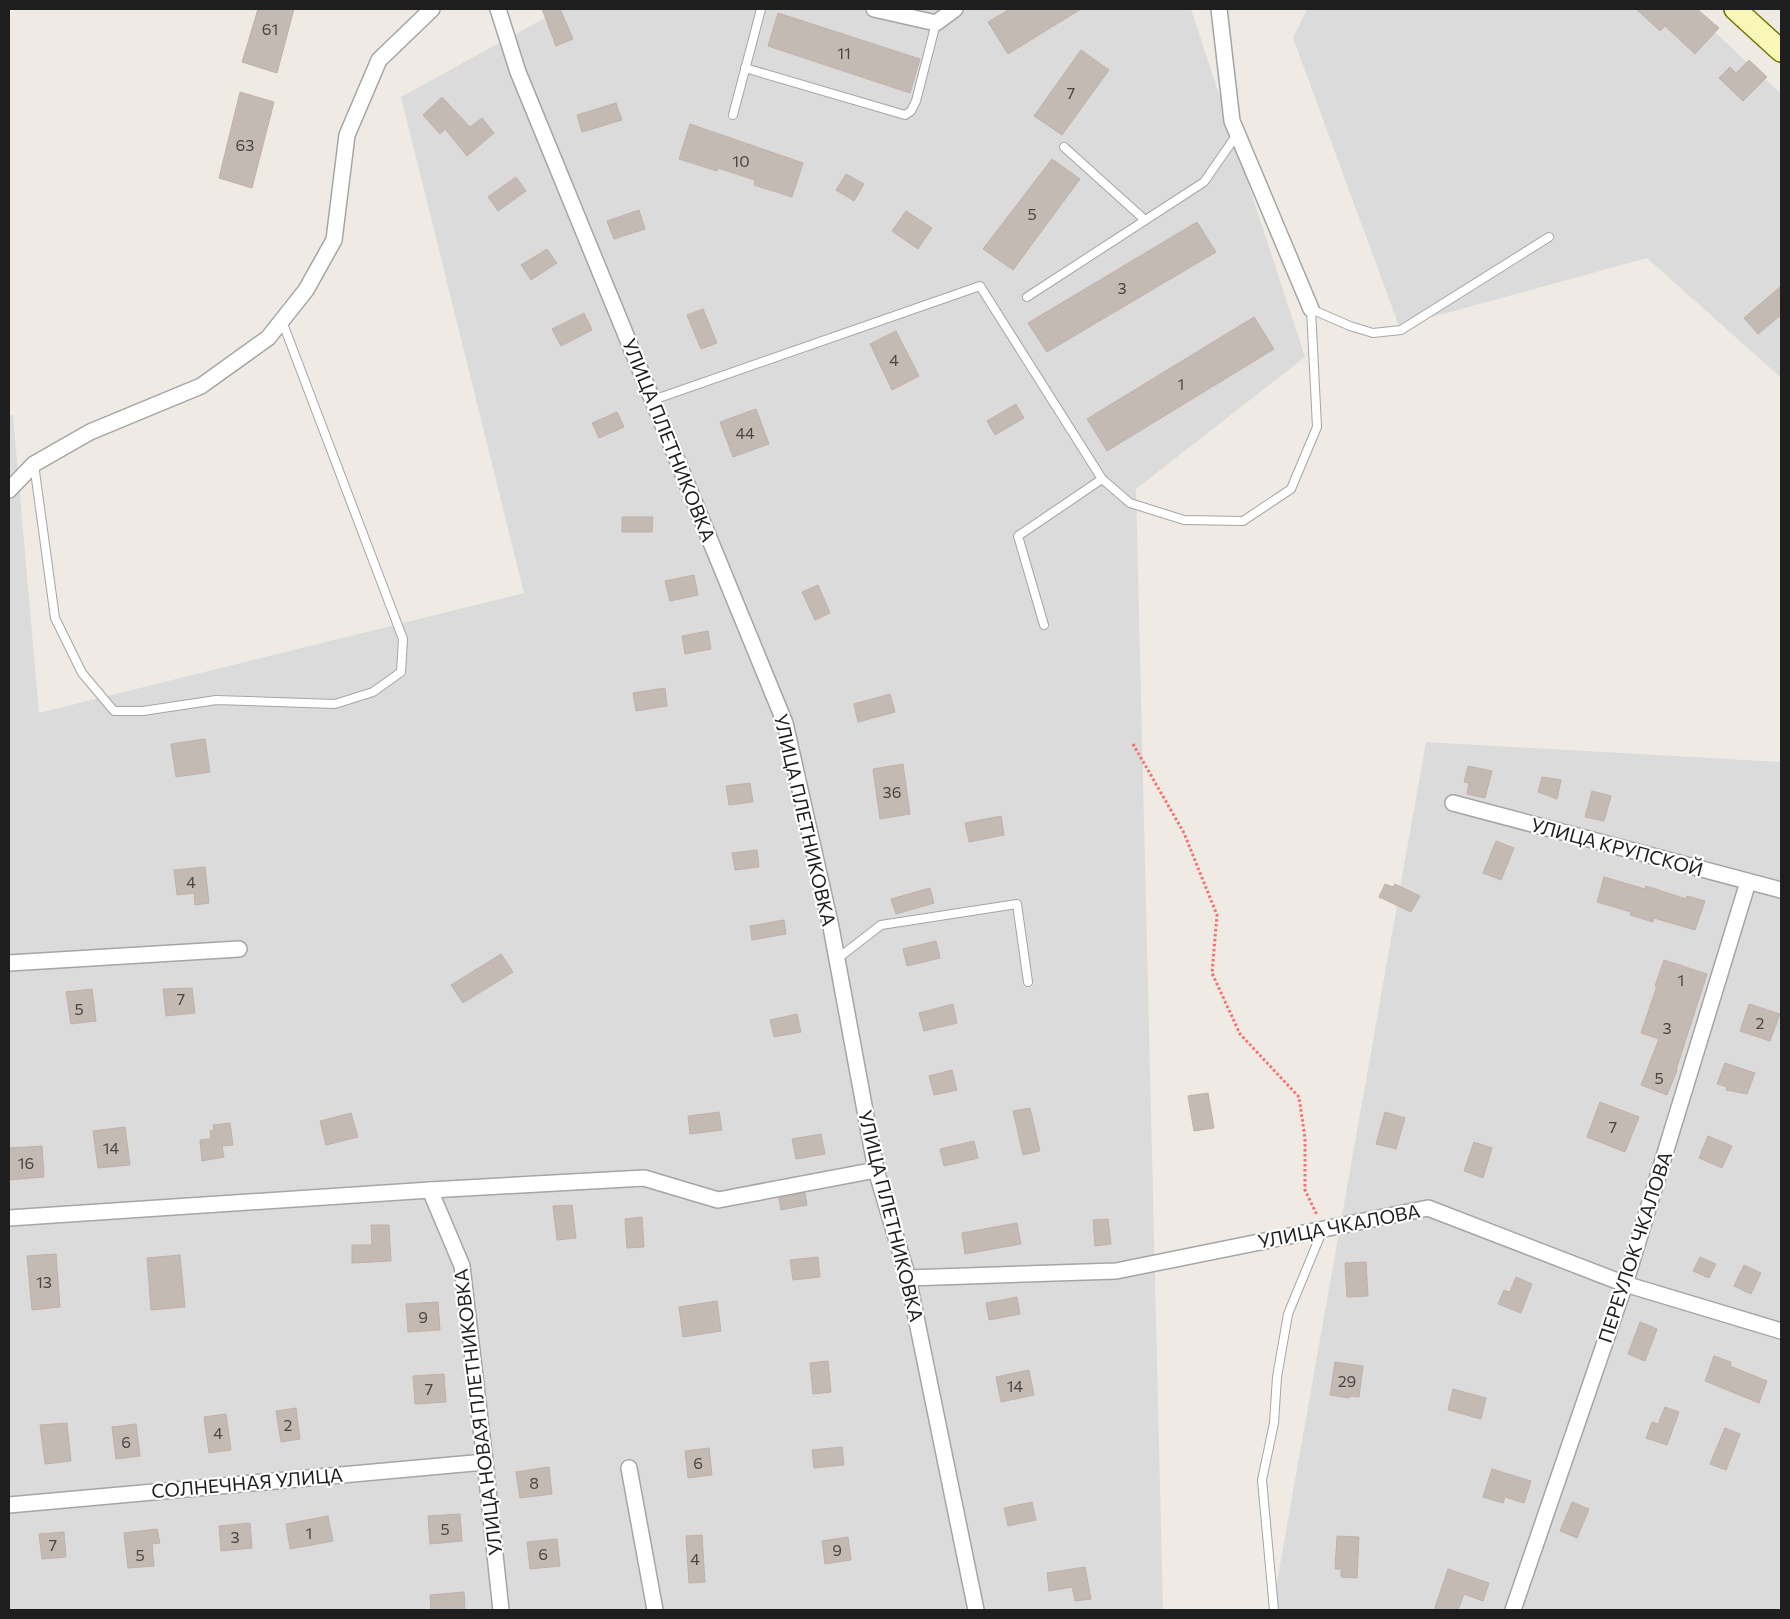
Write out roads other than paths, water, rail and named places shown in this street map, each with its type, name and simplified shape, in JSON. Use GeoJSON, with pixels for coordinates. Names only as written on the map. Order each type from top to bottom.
{"type":"FeatureCollection","features":[{"type":"Feature","properties":{"kind":"main road"},"geometry":{"type":"LineString","coordinates":[[1736,9],[1781,51]]}},
{"type":"Feature","properties":{"kind":"street"},"geometry":{"type":"LineString","coordinates":[[9,490],[34,464],[90,432],[201,386],[268,338],[306,290],[334,240],[348,135],[379,60],[432,9]]}},
{"type":"Feature","properties":{"kind":"street","name":"УЛИЦА ПЛЕТНИКОВКА"},"geometry":{"type":"LineString","coordinates":[[498,9],[518,72],[785,723],[837,959],[876,1170],[908,1278],[976,1610]]}},
{"type":"Feature","properties":{"kind":"street"},"geometry":{"type":"LineString","coordinates":[[874,9],[936,23],[952,10]]}},
{"type":"Feature","properties":{"kind":"street"},"geometry":{"type":"LineString","coordinates":[[1219,9],[1232,121],[1312,309]]}},
{"type":"Feature","properties":{"kind":"street","name":"УЛИЦА КРУПСКОЙ"},"geometry":{"type":"LineString","coordinates":[[1453,803],[1781,890]]}},
{"type":"Feature","properties":{"kind":"street","name":"ПЕРЕУЛОК ЧКАЛОВА"},"geometry":{"type":"LineString","coordinates":[[1513,1610],[1625,1284],[1748,882]]}},
{"type":"Feature","properties":{"kind":"street"},"geometry":{"type":"LineString","coordinates":[[9,963],[240,949]]}},
{"type":"Feature","properties":{"kind":"street"},"geometry":{"type":"LineString","coordinates":[[9,1218],[644,1178],[718,1200],[876,1170]]}},
{"type":"Feature","properties":{"kind":"street","name":"УЛИЦА НОВАЯ ПЛЕТНИКОВКА"},"geometry":{"type":"LineString","coordinates":[[430,1190],[462,1266],[501,1610]]}},
{"type":"Feature","properties":{"kind":"street","name":"УЛИЦА ЧКАЛОВА"},"geometry":{"type":"LineString","coordinates":[[908,1278],[1116,1272],[1428,1208],[1625,1284],[1781,1331]]}},
{"type":"Feature","properties":{"kind":"street","name":"СОЛНЕЧНАЯ УЛИЦА"},"geometry":{"type":"LineString","coordinates":[[9,1505],[485,1462]]}},
{"type":"Feature","properties":{"kind":"street"},"geometry":{"type":"LineString","coordinates":[[629,1468],[655,1610]]}},
{"type":"Feature","properties":{"kind":"lane"},"geometry":{"type":"LineString","coordinates":[[733,115],[761,9]]}},
{"type":"Feature","properties":{"kind":"lane"},"geometry":{"type":"LineString","coordinates":[[745,68],[905,115],[911,111],[916,100],[936,23]]}},
{"type":"Feature","properties":{"kind":"lane"},"geometry":{"type":"LineString","coordinates":[[1027,297],[1204,182],[1238,133]]}},
{"type":"Feature","properties":{"kind":"lane"},"geometry":{"type":"LineString","coordinates":[[1064,147],[1145,220]]}},
{"type":"Feature","properties":{"kind":"lane"},"geometry":{"type":"LineString","coordinates":[[652,400],[980,286],[1102,478],[1130,503],[1184,520],[1243,521],[1291,489],[1317,428],[1312,309],[1350,326],[1373,333],[1402,330],[1549,237]]}},
{"type":"Feature","properties":{"kind":"lane"},"geometry":{"type":"LineString","coordinates":[[34,464],[55,618],[82,672],[114,711],[143,711],[216,700],[336,704],[373,692],[401,672],[402,639],[282,320]]}},
{"type":"Feature","properties":{"kind":"lane"},"geometry":{"type":"LineString","coordinates":[[1044,625],[1018,536],[1102,478]]}},
{"type":"Feature","properties":{"kind":"lane"},"geometry":{"type":"LineString","coordinates":[[837,959],[881,925],[1017,904],[1028,982]]}},
{"type":"Feature","properties":{"kind":"lane"},"geometry":{"type":"LineString","coordinates":[[1274,1610],[1262,1480],[1274,1424],[1277,1378],[1288,1314],[1323,1229]]}}]}
